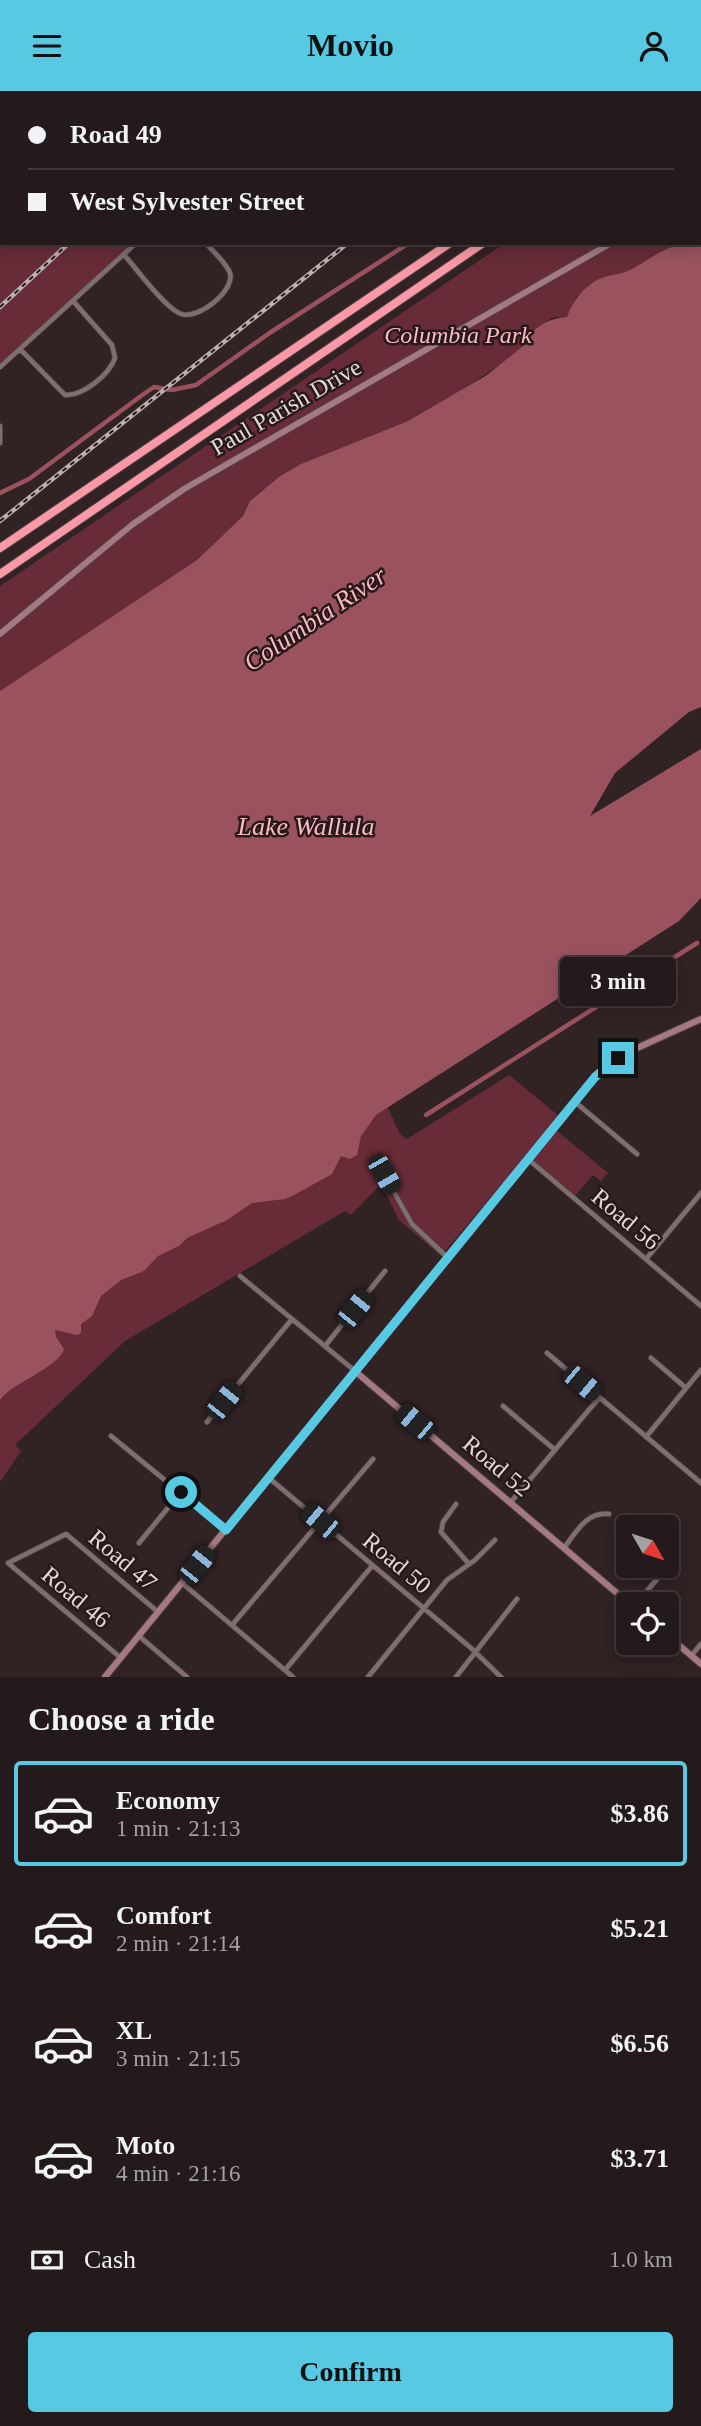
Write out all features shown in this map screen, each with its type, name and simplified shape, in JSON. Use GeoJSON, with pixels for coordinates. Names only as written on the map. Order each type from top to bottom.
{"type":"FeatureCollection","features":[{"type":"Feature","properties":{"kind":"highway"},"geometry":{"type":"LineString","coordinates":[[0,548],[447,245]]}},
{"type":"Feature","properties":{"kind":"highway"},"geometry":{"type":"LineString","coordinates":[[0,574],[480,245]]}},
{"type":"Feature","properties":{"kind":"street"},"geometry":{"type":"LineString","coordinates":[[0,367],[134,245]]}},
{"type":"Feature","properties":{"kind":"street"},"geometry":{"type":"LineString","coordinates":[[124,255],[174,310],[189,315],[201,311],[226,291],[230,283],[227,267],[208,245]]}},
{"type":"Feature","properties":{"kind":"street","name":"Paul Parish Drive"},"geometry":{"type":"LineString","coordinates":[[0,634],[133,524],[178,493],[608,245]]}},
{"type":"Feature","properties":{"kind":"street"},"geometry":{"type":"LineString","coordinates":[[20,349],[68,396],[81,392],[111,368],[115,358],[112,345],[73,301]]}},
{"type":"Feature","properties":{"kind":"street"},"geometry":{"type":"LineString","coordinates":[[0,426],[0,443]]}},
{"type":"Feature","properties":{"kind":"street"},"geometry":{"type":"LineString","coordinates":[[105,1677],[595,1077],[618,1058],[701,1019]]}},
{"type":"Feature","properties":{"kind":"street"},"geometry":{"type":"LineString","coordinates":[[575,1102],[637,1154]]}},
{"type":"Feature","properties":{"kind":"street","name":"Road 56"},"geometry":{"type":"LineString","coordinates":[[528,1159],[701,1305]]}},
{"type":"Feature","properties":{"kind":"street"},"geometry":{"type":"LineString","coordinates":[[382,1171],[418,1231],[447,1257]]}},
{"type":"Feature","properties":{"kind":"street"},"geometry":{"type":"LineString","coordinates":[[646,1259],[701,1193]]}},
{"type":"Feature","properties":{"kind":"street"},"geometry":{"type":"LineString","coordinates":[[325,1346],[386,1271]]}},
{"type":"Feature","properties":{"kind":"street","name":"Road 52"},"geometry":{"type":"LineString","coordinates":[[240,1276],[617,1592]]}},
{"type":"Feature","properties":{"kind":"street"},"geometry":{"type":"LineString","coordinates":[[207,1422],[292,1319]]}},
{"type":"Feature","properties":{"kind":"street"},"geometry":{"type":"LineString","coordinates":[[547,1353],[701,1483]]}},
{"type":"Feature","properties":{"kind":"street"},"geometry":{"type":"LineString","coordinates":[[651,1358],[686,1388]]}},
{"type":"Feature","properties":{"kind":"street"},"geometry":{"type":"LineString","coordinates":[[646,1437],[701,1370]]}},
{"type":"Feature","properties":{"kind":"street"},"geometry":{"type":"LineString","coordinates":[[510,1503],[599,1398]]}},
{"type":"Feature","properties":{"kind":"street"},"geometry":{"type":"LineString","coordinates":[[503,1406],[555,1450]]}},
{"type":"Feature","properties":{"kind":"street"},"geometry":{"type":"LineString","coordinates":[[111,1436],[226,1530]]}},
{"type":"Feature","properties":{"kind":"street"},"geometry":{"type":"LineString","coordinates":[[232,1625],[373,1459]]}},
{"type":"Feature","properties":{"kind":"street","name":"Road 50"},"geometry":{"type":"LineString","coordinates":[[268,1478],[424,1609],[500,1677]]}},
{"type":"Feature","properties":{"kind":"street"},"geometry":{"type":"LineString","coordinates":[[139,1543],[181,1492]]}},
{"type":"Feature","properties":{"kind":"street"},"geometry":{"type":"LineString","coordinates":[[456,1504],[443,1522],[441,1532],[469,1564]]}},
{"type":"Feature","properties":{"kind":"street"},"geometry":{"type":"LineString","coordinates":[[564,1548],[589,1518],[601,1513],[609,1514]]}},
{"type":"Feature","properties":{"kind":"street","name":"Road 46"},"geometry":{"type":"LineString","coordinates":[[66,1534],[8,1563],[121,1658]]}},
{"type":"Feature","properties":{"kind":"street","name":"Road 47"},"geometry":{"type":"LineString","coordinates":[[66,1534],[158,1612]]}},
{"type":"Feature","properties":{"kind":"street"},"geometry":{"type":"LineString","coordinates":[[368,1677],[447,1580],[495,1540]]}},
{"type":"Feature","properties":{"kind":"street"},"geometry":{"type":"LineString","coordinates":[[285,1670],[372,1566]]}},
{"type":"Feature","properties":{"kind":"street"},"geometry":{"type":"LineString","coordinates":[[645,1592],[657,1579]]}},
{"type":"Feature","properties":{"kind":"street"},"geometry":{"type":"LineString","coordinates":[[182,1583],[293,1677]]}},
{"type":"Feature","properties":{"kind":"street"},"geometry":{"type":"LineString","coordinates":[[456,1677],[517,1599]]}},
{"type":"Feature","properties":{"kind":"street"},"geometry":{"type":"LineString","coordinates":[[139,1636],[187,1677]]}},
{"type":"Feature","properties":{"kind":"street"},"geometry":{"type":"LineString","coordinates":[[691,1656],[701,1644]]}},
{"type":"Feature","properties":{"kind":"street"},"geometry":{"type":"LineString","coordinates":[[679,1646],[701,1664]]}},
{"type":"Feature","properties":{"kind":"green space"},"geometry":{"type":"Polygon","coordinates":[[[4,245],[130,245],[0,365],[0,249],[4,245]]]}},
{"type":"Feature","properties":{"kind":"green space","name":"Columbia Park"},"geometry":{"type":"Polygon","coordinates":[[[502,245],[674,245],[627,272],[608,276],[588,286],[576,298],[567,317],[554,317],[537,327],[531,332],[528,343],[516,354],[456,394],[408,421],[301,464],[280,476],[250,501],[243,516],[197,560],[0,691],[0,586],[502,245]]]}},
{"type":"Feature","properties":{"kind":"green space"},"geometry":{"type":"Polygon","coordinates":[[[509,1075],[559,1116],[441,1256],[399,1220],[381,1184],[351,1215],[345,1211],[125,1341],[15,1445],[21,1451],[0,1482],[0,1361],[384,1099],[400,1134],[407,1139],[509,1075]]]}},
{"type":"Feature","properties":{"kind":"green space"},"geometry":{"type":"Polygon","coordinates":[[[556,1130],[608,1173],[601,1181],[593,1175],[575,1196],[532,1159],[556,1130]]]}},
{"type":"Feature","properties":{"kind":"water","name":"Lake Wallula"},"geometry":{"type":"Polygon","coordinates":[[[679,245],[701,245],[701,707],[689,712],[615,773],[590,816],[701,749],[701,898],[679,921],[376,1115],[361,1136],[357,1155],[350,1159],[341,1156],[332,1174],[285,1199],[252,1203],[227,1220],[187,1238],[179,1246],[158,1256],[144,1271],[121,1280],[101,1296],[92,1316],[81,1324],[81,1333],[77,1335],[55,1330],[64,1349],[53,1363],[13,1388],[0,1400],[0,691],[197,560],[243,516],[250,501],[280,476],[301,464],[408,421],[487,375],[527,343],[528,335],[541,325],[567,317],[578,297],[588,286],[601,278],[627,271],[679,245]]]}},
{"type":"Feature","properties":{"kind":"waterway"},"geometry":{"type":"LineString","coordinates":[[0,493],[29,479],[154,387],[172,390],[196,385],[271,332],[406,245]]}},
{"type":"Feature","properties":{"kind":"waterway"},"geometry":{"type":"LineString","coordinates":[[426,1115],[697,943]]}},
{"type":"Feature","properties":{"kind":"railway"},"geometry":{"type":"LineString","coordinates":[[0,307],[67,245]]}},
{"type":"Feature","properties":{"kind":"railway"},"geometry":{"type":"LineString","coordinates":[[0,521],[345,245]]}},
{"type":"Feature","properties":{"kind":"route"},"geometry":{"type":"LineString","coordinates":[[181,1492],[226,1530],[595,1077],[618,1058]]}},
{"type":"Feature","properties":{"kind":"water label","name":"Columbia River"},"geometry":{"type":"Point","coordinates":[315,619]}}]}
